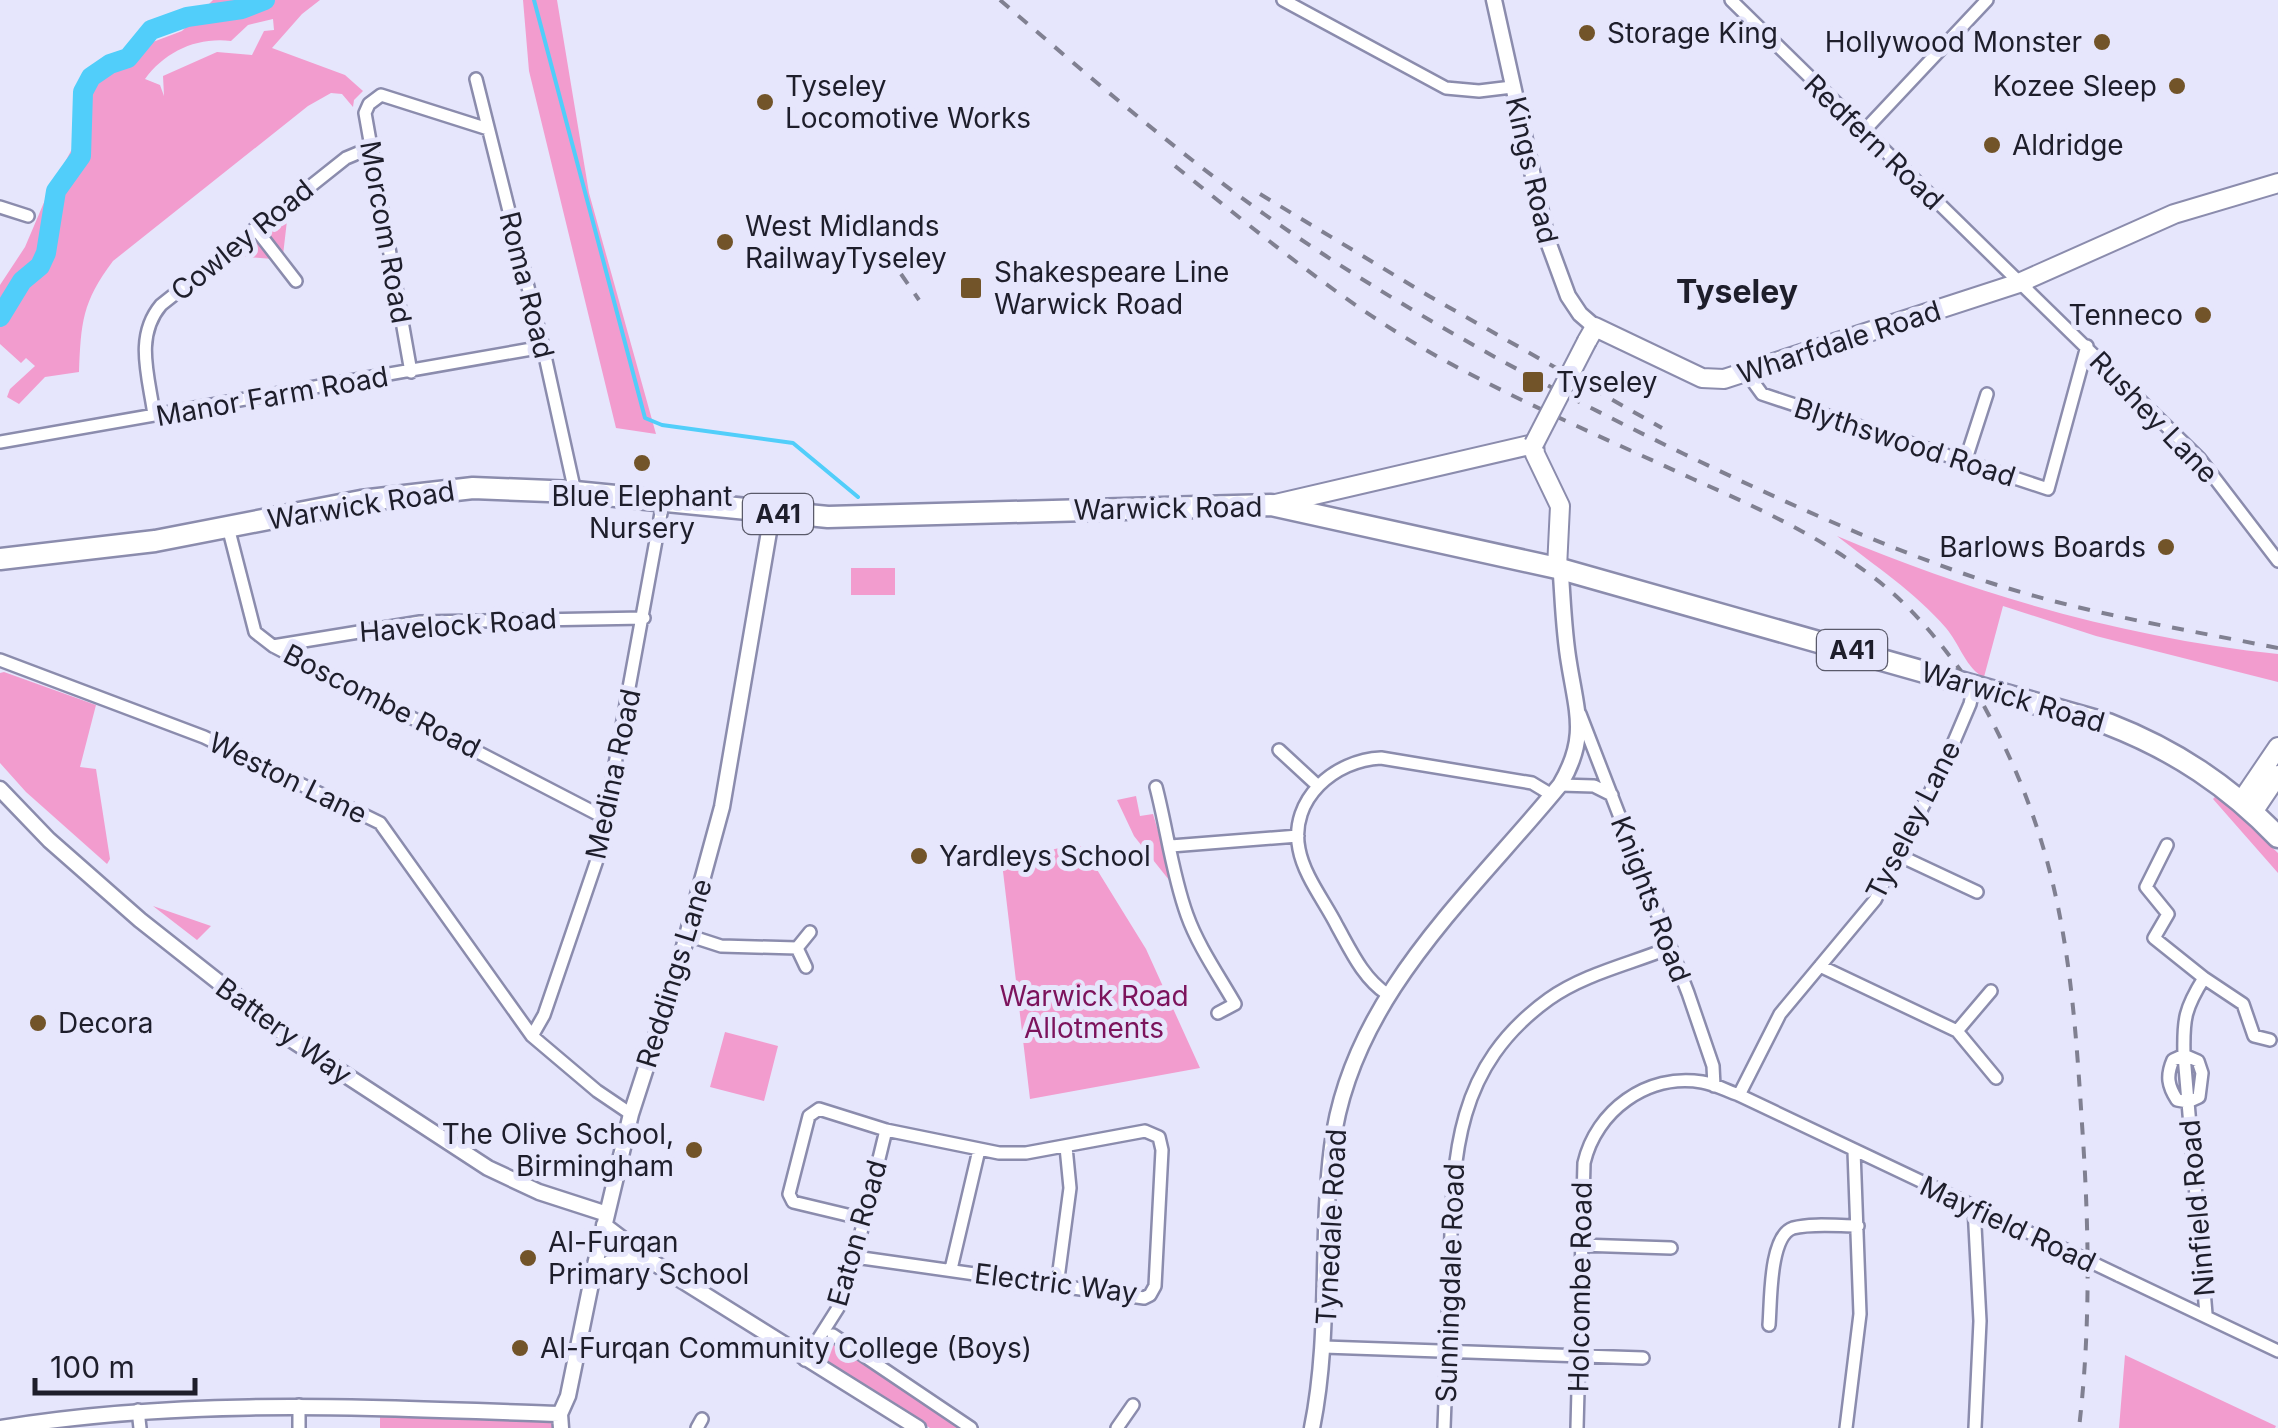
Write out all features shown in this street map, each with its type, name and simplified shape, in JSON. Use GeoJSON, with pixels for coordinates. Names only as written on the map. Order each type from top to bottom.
{"type":"FeatureCollection","features":[{"type":"Feature","properties":{"kind":"highway","name":"Warwick Road"},"geometry":{"type":"LineString","coordinates":[[0,559],[155,541],[402,494],[486,488],[575,492],[772,514],[893,516],[1270,505],[1557,568],[1974,685],[2140,736],[2205,773],[2248,806],[2278,837]]}},
{"type":"Feature","properties":{"kind":"main road","name":"Wharfdale Road"},"geometry":{"type":"LineString","coordinates":[[1591,334],[1702,378],[1724,379],[2019,284],[2174,214],[2278,183]]}},
{"type":"Feature","properties":{"kind":"main road"},"geometry":{"type":"LineString","coordinates":[[1557,568],[1560,506],[1534,444],[1591,334]]}},
{"type":"Feature","properties":{"kind":"main road"},"geometry":{"type":"LineString","coordinates":[[1270,505],[1534,444]]}},
{"type":"Feature","properties":{"kind":"main road"},"geometry":{"type":"LineString","coordinates":[[1318,516],[1324,501],[1344,488]]}},
{"type":"Feature","properties":{"kind":"main road"},"geometry":{"type":"LineString","coordinates":[[2248,806],[2278,746]]}},
{"type":"Feature","properties":{"kind":"main road"},"geometry":{"type":"LineString","coordinates":[[2248,806],[2278,776]]}},
{"type":"Feature","properties":{"kind":"street"},"geometry":{"type":"LineString","coordinates":[[1283,0],[1446,88],[1479,91],[1512,87]]}},
{"type":"Feature","properties":{"kind":"street","name":"Kings Road"},"geometry":{"type":"LineString","coordinates":[[1494,0],[1557,270],[1591,334]]}},
{"type":"Feature","properties":{"kind":"street","name":"Redfern Road"},"geometry":{"type":"LineString","coordinates":[[1730,0],[2019,284]]}},
{"type":"Feature","properties":{"kind":"street"},"geometry":{"type":"LineString","coordinates":[[1864,132],[1987,0]]}},
{"type":"Feature","properties":{"kind":"street","name":"Roma Road"},"geometry":{"type":"LineString","coordinates":[[476,79],[575,492]]}},
{"type":"Feature","properties":{"kind":"street","name":"Morcom Road"},"geometry":{"type":"LineString","coordinates":[[410,372],[365,113],[378,96],[488,128]]}},
{"type":"Feature","properties":{"kind":"street","name":"Cowley Road"},"geometry":{"type":"LineString","coordinates":[[154,415],[144,348],[145,333],[161,305],[346,158],[370,148]]}},
{"type":"Feature","properties":{"kind":"street"},"geometry":{"type":"LineString","coordinates":[[0,207],[28,216]]}},
{"type":"Feature","properties":{"kind":"street"},"geometry":{"type":"LineString","coordinates":[[255,228],[296,280]]}},
{"type":"Feature","properties":{"kind":"street","name":"Rushey Lane"},"geometry":{"type":"LineString","coordinates":[[2019,284],[2200,459],[2278,562]]}},
{"type":"Feature","properties":{"kind":"street","name":"Blythswood Road"},"geometry":{"type":"LineString","coordinates":[[1746,372],[1762,394],[2048,490],[2087,346]]}},
{"type":"Feature","properties":{"kind":"street","name":"Manor Farm Road"},"geometry":{"type":"LineString","coordinates":[[0,442],[543,347]]}},
{"type":"Feature","properties":{"kind":"street"},"geometry":{"type":"LineString","coordinates":[[1965,462],[1988,394]]}},
{"type":"Feature","properties":{"kind":"street","name":"Medina Road"},"geometry":{"type":"LineString","coordinates":[[532,1036],[544,1014],[598,857],[663,502]]}},
{"type":"Feature","properties":{"kind":"street","name":"Reddings Lane"},"geometry":{"type":"LineString","coordinates":[[561,1421],[631,1114],[722,808],[772,514]]}},
{"type":"Feature","properties":{"kind":"street","name":"Boscombe Road"},"geometry":{"type":"LineString","coordinates":[[228,528],[255,632],[274,646],[606,819]]}},
{"type":"Feature","properties":{"kind":"street","name":"Knights Road"},"geometry":{"type":"LineString","coordinates":[[1557,568],[1561,576],[1568,660],[1580,714],[1708,1051],[1714,1086]]}},
{"type":"Feature","properties":{"kind":"street","name":"Havelock Road"},"geometry":{"type":"LineString","coordinates":[[274,646],[420,622],[644,618]]}},
{"type":"Feature","properties":{"kind":"street","name":"Weston Lane"},"geometry":{"type":"LineString","coordinates":[[0,660],[204,737],[380,823],[532,1036],[631,1114]]}},
{"type":"Feature","properties":{"kind":"street","name":"Tyseley Lane"},"geometry":{"type":"LineString","coordinates":[[1740,1095],[1780,1014],[1875,900],[1944,765],[1974,685]]}},
{"type":"Feature","properties":{"kind":"street","name":"Knights Road"},"geometry":{"type":"LineString","coordinates":[[1556,790],[1573,763],[1580,714]]}},
{"type":"Feature","properties":{"kind":"street"},"geometry":{"type":"LineString","coordinates":[[1279,750],[1318,786]]}},
{"type":"Feature","properties":{"kind":"street"},"geometry":{"type":"LineString","coordinates":[[1387,994],[1368,978],[1303,862],[1298,836],[1302,813],[1318,786],[1342,766],[1360,759],[1381,758],[1556,790],[1594,786],[1612,795]]}},
{"type":"Feature","properties":{"kind":"street"},"geometry":{"type":"LineString","coordinates":[[1156,787],[1188,920],[1234,1004],[1218,1012]]}},
{"type":"Feature","properties":{"kind":"street","name":"Battery Way"},"geometry":{"type":"LineString","coordinates":[[0,788],[50,840],[140,920],[227,992],[306,1050],[488,1168],[606,1220],[654,1263],[918,1428]]}},
{"type":"Feature","properties":{"kind":"street","name":"Tynedale Road"},"geometry":{"type":"LineString","coordinates":[[1312,1428],[1324,1347],[1332,1146],[1350,1068],[1387,994],[1556,790]]}},
{"type":"Feature","properties":{"kind":"street"},"geometry":{"type":"LineString","coordinates":[[1171,846],[1298,836]]}},
{"type":"Feature","properties":{"kind":"street"},"geometry":{"type":"LineString","coordinates":[[2167,845],[2146,886],[2168,914],[2154,938],[2243,1004],[2254,1036],[2270,1040]]}},
{"type":"Feature","properties":{"kind":"street"},"geometry":{"type":"LineString","coordinates":[[1898,855],[1977,892]]}},
{"type":"Feature","properties":{"kind":"street"},"geometry":{"type":"LineString","coordinates":[[797,948],[810,932]]}},
{"type":"Feature","properties":{"kind":"street"},"geometry":{"type":"LineString","coordinates":[[687,936],[721,946],[797,948]]}},
{"type":"Feature","properties":{"kind":"street"},"geometry":{"type":"LineString","coordinates":[[797,948],[806,966]]}},
{"type":"Feature","properties":{"kind":"street","name":"Sunningdale Road"},"geometry":{"type":"LineString","coordinates":[[1444,1428],[1454,1158],[1458,1133],[1478,1081],[1500,1048],[1549,1000],[1580,982],[1669,948]]}},
{"type":"Feature","properties":{"kind":"street"},"geometry":{"type":"LineString","coordinates":[[1820,966],[1957,1032],[1996,1078]]}},
{"type":"Feature","properties":{"kind":"street","name":"Ninfield Road"},"geometry":{"type":"LineString","coordinates":[[2204,978],[2183,1018],[2206,1314]]}},
{"type":"Feature","properties":{"kind":"street"},"geometry":{"type":"LineString","coordinates":[[1957,1032],[1990,991]]}},
{"type":"Feature","properties":{"kind":"street","name":"Holcombe Road"},"geometry":{"type":"LineString","coordinates":[[1578,1428],[1580,1245],[1586,1150],[1612,1110],[1652,1086],[1694,1082],[1740,1095]]}},
{"type":"Feature","properties":{"kind":"street","name":"Mayfield Road"},"geometry":{"type":"LineString","coordinates":[[1740,1095],[2278,1351]]}},
{"type":"Feature","properties":{"kind":"street"},"geometry":{"type":"LineString","coordinates":[[864,1219],[793,1202],[789,1194],[808,1116],[819,1110],[886,1130]]}},
{"type":"Feature","properties":{"kind":"street","name":"Eaton Road"},"geometry":{"type":"LineString","coordinates":[[805,1360],[838,1308],[855,1257],[886,1130],[979,1150],[1026,1153],[1154,1132]]}},
{"type":"Feature","properties":{"kind":"street","name":"Electric Way"},"geometry":{"type":"LineString","coordinates":[[855,1257],[1144,1298],[1154,1293],[1162,1150],[1154,1132]]}},
{"type":"Feature","properties":{"kind":"street"},"geometry":{"type":"LineString","coordinates":[[1057,1286],[1070,1188],[1066,1147]]}},
{"type":"Feature","properties":{"kind":"street"},"geometry":{"type":"LineString","coordinates":[[952,1269],[979,1150]]}},
{"type":"Feature","properties":{"kind":"street"},"geometry":{"type":"LineString","coordinates":[[1846,1428],[1859,1330],[1854,1151]]}},
{"type":"Feature","properties":{"kind":"street"},"geometry":{"type":"LineString","coordinates":[[1974,1207],[1980,1320],[1975,1428]]}},
{"type":"Feature","properties":{"kind":"street"},"geometry":{"type":"LineString","coordinates":[[1769,1325],[1775,1258],[1783,1233],[1798,1227],[1858,1226]]}},
{"type":"Feature","properties":{"kind":"street"},"geometry":{"type":"LineString","coordinates":[[1580,1245],[1671,1248]]}},
{"type":"Feature","properties":{"kind":"street"},"geometry":{"type":"LineString","coordinates":[[592,1279],[601,1266],[624,1258],[654,1263]]}},
{"type":"Feature","properties":{"kind":"street"},"geometry":{"type":"LineString","coordinates":[[832,1335],[970,1428]]}},
{"type":"Feature","properties":{"kind":"street"},"geometry":{"type":"LineString","coordinates":[[1324,1347],[1644,1358]]}},
{"type":"Feature","properties":{"kind":"street"},"geometry":{"type":"LineString","coordinates":[[299,1428],[300,1405]]}},
{"type":"Feature","properties":{"kind":"street"},"geometry":{"type":"LineString","coordinates":[[0,1428],[138,1410],[300,1405],[561,1421]]}},
{"type":"Feature","properties":{"kind":"street"},"geometry":{"type":"LineString","coordinates":[[1117,1428],[1133,1405]]}},
{"type":"Feature","properties":{"kind":"street"},"geometry":{"type":"LineString","coordinates":[[138,1410],[140,1428]]}},
{"type":"Feature","properties":{"kind":"green space"},"geometry":{"type":"Polygon","coordinates":[[[213,0],[320,0],[272,48],[345,75],[363,91],[353,107],[342,94],[331,93],[308,106],[113,261],[85,313],[79,372],[45,377],[19,404],[7,397],[10,389],[35,366],[26,358],[21,363],[0,344],[0,285],[25,247],[73,147],[78,102],[99,68],[129,51],[182,31],[213,0]],[[273,19],[248,25],[231,41],[206,41],[182,48],[145,79],[160,85],[164,96],[163,76],[217,52],[252,55],[264,31],[274,30],[273,19]]]}},
{"type":"Feature","properties":{"kind":"green space"},"geometry":{"type":"Polygon","coordinates":[[[523,0],[557,0],[589,193],[656,434],[616,428],[529,71],[523,0]]]}},
{"type":"Feature","properties":{"kind":"green space"},"geometry":{"type":"Polygon","coordinates":[[[288,212],[283,255],[273,259],[235,256],[288,212]]]}},
{"type":"Feature","properties":{"kind":"green space"},"geometry":{"type":"Polygon","coordinates":[[[1837,536],[1944,577],[2053,611],[2165,637],[2278,654],[2278,682],[2096,636],[2003,606],[1984,677],[1973,669],[1946,628],[1921,603],[1837,536]]]}},
{"type":"Feature","properties":{"kind":"green space"},"geometry":{"type":"Polygon","coordinates":[[[851,568],[895,568],[895,595],[851,595],[851,568]]]}},
{"type":"Feature","properties":{"kind":"green space"},"geometry":{"type":"Polygon","coordinates":[[[0,673],[96,705],[80,767],[96,769],[110,859],[107,864],[26,792],[0,763],[0,673]]]}},
{"type":"Feature","properties":{"kind":"green space"},"geometry":{"type":"Polygon","coordinates":[[[2217,795],[2278,853],[2278,873],[2213,799],[2217,795]]]}},
{"type":"Feature","properties":{"kind":"green space"},"geometry":{"type":"Polygon","coordinates":[[[1136,796],[1140,816],[1153,814],[1169,880],[1134,836],[1117,800],[1136,796]]]}},
{"type":"Feature","properties":{"kind":"green space","name":"Warwick Road Allotments"},"geometry":{"type":"Polygon","coordinates":[[[1074,844],[1083,847],[1146,949],[1200,1068],[1030,1099],[1002,863],[1074,844]]]}},
{"type":"Feature","properties":{"kind":"green space"},"geometry":{"type":"Polygon","coordinates":[[[153,906],[211,926],[197,940],[153,906]]]}},
{"type":"Feature","properties":{"kind":"green space"},"geometry":{"type":"Polygon","coordinates":[[[725,1032],[778,1046],[764,1101],[710,1087],[725,1032]]]}},
{"type":"Feature","properties":{"kind":"green space"},"geometry":{"type":"Polygon","coordinates":[[[832,1340],[965,1428],[930,1428],[823,1359],[832,1340]]]}},
{"type":"Feature","properties":{"kind":"green space"},"geometry":{"type":"Polygon","coordinates":[[[2125,1355],[2276,1426],[2119,1428],[2125,1355]]]}},
{"type":"Feature","properties":{"kind":"green space"},"geometry":{"type":"Polygon","coordinates":[[[380,1416],[552,1419],[553,1428],[380,1428],[380,1416]]]}},
{"type":"Feature","properties":{"kind":"waterway"},"geometry":{"type":"LineString","coordinates":[[0,317],[22,281],[40,266],[46,253],[56,191],[81,156],[83,92],[91,77],[128,58],[151,30],[187,17],[242,9],[265,0]]}},
{"type":"Feature","properties":{"kind":"waterway"},"geometry":{"type":"LineString","coordinates":[[534,0],[645,418],[662,425],[793,443],[858,497]]}},
{"type":"Feature","properties":{"kind":"railway"},"geometry":{"type":"LineString","coordinates":[[1000,0],[1163,137],[1264,214],[1365,281],[1576,400],[1797,507],[1951,569],[2062,603],[2278,648]]}},
{"type":"Feature","properties":{"kind":"railway"},"geometry":{"type":"LineString","coordinates":[[1175,166],[1310,272],[1416,344],[1512,395],[1763,511],[1831,548],[1898,598],[1961,671]]}},
{"type":"Feature","properties":{"kind":"railway"},"geometry":{"type":"LineString","coordinates":[[1260,194],[1429,296],[1662,428]]}},
{"type":"Feature","properties":{"kind":"railway"},"geometry":{"type":"LineString","coordinates":[[901,274],[919,300]]}},
{"type":"Feature","properties":{"kind":"railway"},"geometry":{"type":"LineString","coordinates":[[1984,706],[2031,810],[2047,860],[2067,960],[2078,1066],[2087,1238],[2086,1352],[2079,1428]]}},
{"type":"Feature","properties":{"kind":"place","name":"Storage King"},"geometry":{"type":"Point","coordinates":[1587,33]}},
{"type":"Feature","properties":{"kind":"place","name":"Hollywood Monster"},"geometry":{"type":"Point","coordinates":[2102,42]}},
{"type":"Feature","properties":{"kind":"place","name":"Kozee Sleep"},"geometry":{"type":"Point","coordinates":[2177,86]}},
{"type":"Feature","properties":{"kind":"place","name":"Tyseley Locomotive Works"},"geometry":{"type":"Point","coordinates":[765,102]}},
{"type":"Feature","properties":{"kind":"place","name":"Aldridge"},"geometry":{"type":"Point","coordinates":[1992,145]}},
{"type":"Feature","properties":{"kind":"place","name":"West Midlands RailwayTyseley"},"geometry":{"type":"Point","coordinates":[725,242]}},
{"type":"Feature","properties":{"kind":"place","name":"Shakespeare Line Warwick Road"},"geometry":{"type":"Point","coordinates":[971,288]}},
{"type":"Feature","properties":{"kind":"place","name":"Tenneco"},"geometry":{"type":"Point","coordinates":[2203,315]}},
{"type":"Feature","properties":{"kind":"place","name":"Tyseley"},"geometry":{"type":"Point","coordinates":[1533,382]}},
{"type":"Feature","properties":{"kind":"place","name":"Blue Elephant Nursery"},"geometry":{"type":"Point","coordinates":[642,463]}},
{"type":"Feature","properties":{"kind":"place","name":"Barlows Boards"},"geometry":{"type":"Point","coordinates":[2166,547]}},
{"type":"Feature","properties":{"kind":"place","name":"Yardleys School"},"geometry":{"type":"Point","coordinates":[919,856]}},
{"type":"Feature","properties":{"kind":"place","name":"Decora"},"geometry":{"type":"Point","coordinates":[38,1023]}},
{"type":"Feature","properties":{"kind":"place","name":"The Olive School, Birmingham"},"geometry":{"type":"Point","coordinates":[694,1150]}},
{"type":"Feature","properties":{"kind":"place","name":"Al-Furqan Primary School"},"geometry":{"type":"Point","coordinates":[528,1258]}},
{"type":"Feature","properties":{"kind":"place","name":"Al-Furqan Community College (Boys)"},"geometry":{"type":"Point","coordinates":[520,1348]}},
{"type":"Feature","properties":{"kind":"district","name":"Tyseley"},"geometry":{"type":"Point","coordinates":[1737,291]}}]}
